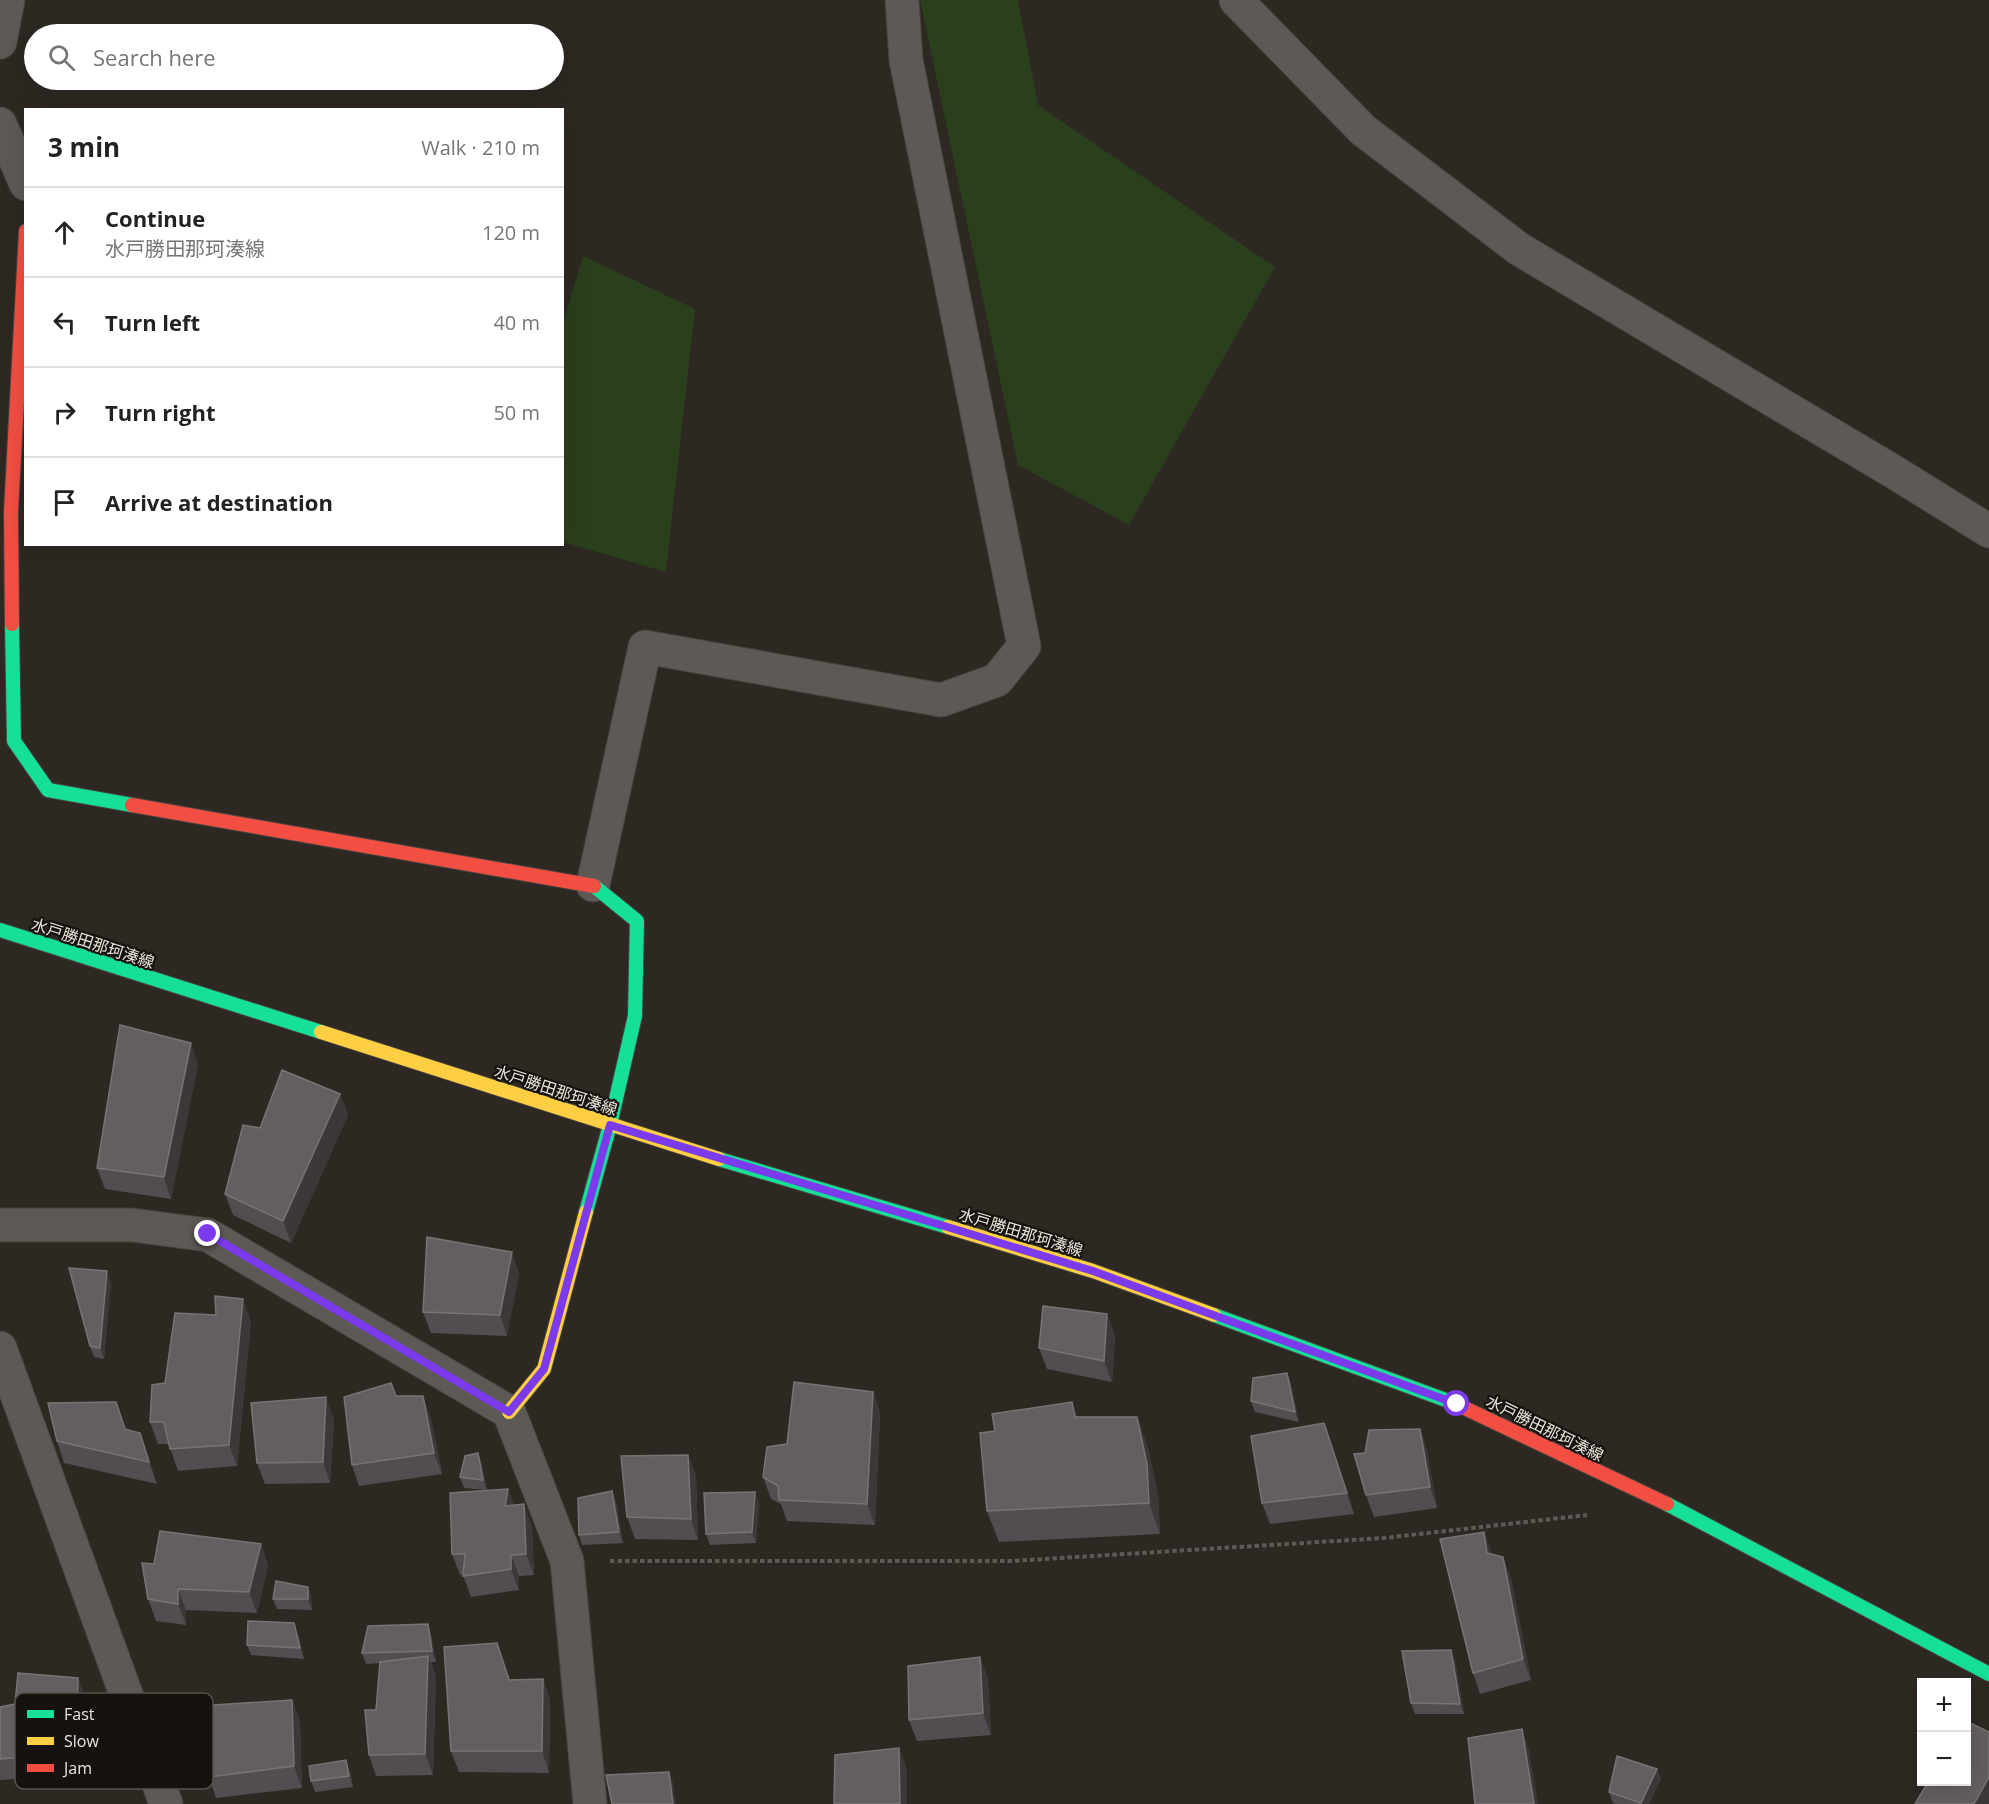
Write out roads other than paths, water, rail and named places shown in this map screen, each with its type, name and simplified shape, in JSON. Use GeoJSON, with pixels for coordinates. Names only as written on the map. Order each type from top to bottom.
{"type":"FeatureCollection","features":[{"type":"Feature","properties":{"kind":"main road"},"geometry":{"type":"LineString","coordinates":[[24,268],[11,512],[14,741],[48,790],[593,885],[637,921],[635,1016],[610,1125],[544,1369],[509,1412]]}},
{"type":"Feature","properties":{"kind":"main road","name":"水戸勝田那珂湊線"},"geometry":{"type":"LineString","coordinates":[[0,930],[610,1125],[1093,1271],[1457,1404],[1698,1520],[1989,1674]]}},
{"type":"Feature","properties":{"kind":"street"},"geometry":{"type":"LineString","coordinates":[[0,42],[8,0]]}},
{"type":"Feature","properties":{"kind":"street"},"geometry":{"type":"LineString","coordinates":[[593,885],[645,647],[941,700],[997,680],[1024,646],[906,60],[902,0]]}},
{"type":"Feature","properties":{"kind":"street"},"geometry":{"type":"LineString","coordinates":[[1236,0],[1362,130],[1519,249],[1989,531]]}},
{"type":"Feature","properties":{"kind":"street"},"geometry":{"type":"LineString","coordinates":[[0,124],[24,179]]}},
{"type":"Feature","properties":{"kind":"street"},"geometry":{"type":"LineString","coordinates":[[0,1225],[132,1225],[208,1234],[509,1412],[567,1561],[590,1804]]}},
{"type":"Feature","properties":{"kind":"street"},"geometry":{"type":"LineString","coordinates":[[0,1348],[126,1693]]}},
{"type":"Feature","properties":{"kind":"street"},"geometry":{"type":"LineString","coordinates":[[161,1789],[166,1804]]}}]}
